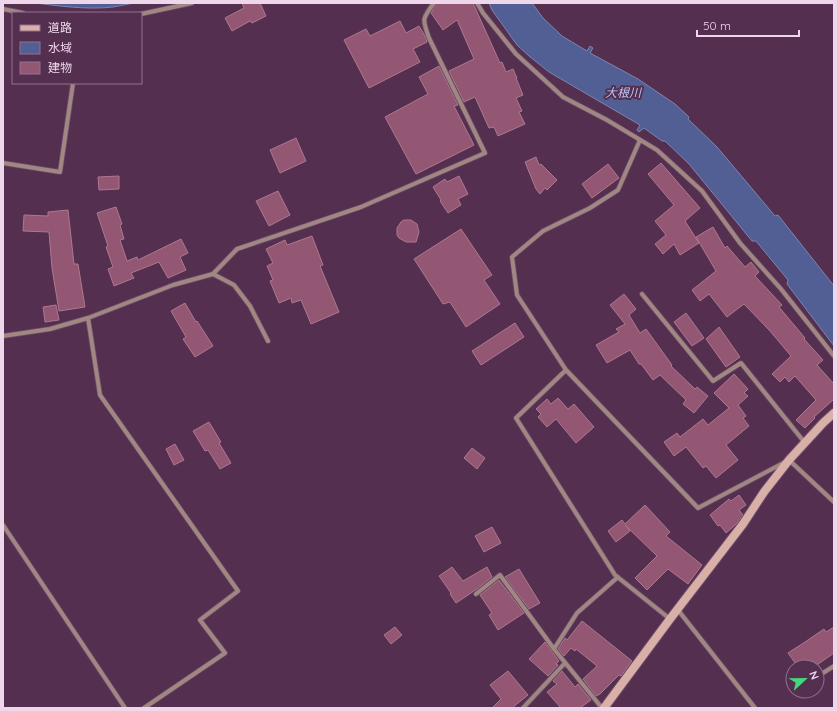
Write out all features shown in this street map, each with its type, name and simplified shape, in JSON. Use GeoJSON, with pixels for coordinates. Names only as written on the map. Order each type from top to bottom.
{"type":"FeatureCollection","features":[{"type":"Feature","properties":{"kind":"street"},"geometry":{"type":"LineString","coordinates":[[142,14],[192,3]]}},
{"type":"Feature","properties":{"kind":"street"},"geometry":{"type":"LineString","coordinates":[[3,336],[50,329],[88,318],[173,285],[213,274],[237,249],[361,207],[485,153],[424,25],[424,17],[434,3]]}},
{"type":"Feature","properties":{"kind":"street"},"geometry":{"type":"LineString","coordinates":[[477,3],[483,13],[516,54],[563,97],[607,120],[656,150],[702,191],[740,243],[781,289],[834,356]]}},
{"type":"Feature","properties":{"kind":"street"},"geometry":{"type":"LineString","coordinates":[[3,9],[18,12]]}},
{"type":"Feature","properties":{"kind":"street"},"geometry":{"type":"LineString","coordinates":[[3,163],[60,172],[73,84]]}},
{"type":"Feature","properties":{"kind":"street"},"geometry":{"type":"LineString","coordinates":[[640,140],[618,190],[590,208],[543,231],[512,257],[517,295],[566,370],[698,508],[789,460]]}},
{"type":"Feature","properties":{"kind":"street"},"geometry":{"type":"LineString","coordinates":[[213,274],[234,285],[250,306],[268,341]]}},
{"type":"Feature","properties":{"kind":"street"},"geometry":{"type":"LineString","coordinates":[[642,294],[713,381],[741,363],[805,443]]}},
{"type":"Feature","properties":{"kind":"street"},"geometry":{"type":"LineString","coordinates":[[88,318],[100,395],[238,591],[200,620],[225,653],[144,708]]}},
{"type":"Feature","properties":{"kind":"street"},"geometry":{"type":"LineString","coordinates":[[566,370],[516,418],[615,575],[670,619]]}},
{"type":"Feature","properties":{"kind":"street"},"geometry":{"type":"LineString","coordinates":[[476,594],[500,575],[554,649],[603,708],[743,524],[764,492],[789,460],[834,413]]}},
{"type":"Feature","properties":{"kind":"street"},"geometry":{"type":"LineString","coordinates":[[789,460],[834,502]]}},
{"type":"Feature","properties":{"kind":"street"},"geometry":{"type":"LineString","coordinates":[[3,526],[125,708]]}},
{"type":"Feature","properties":{"kind":"street"},"geometry":{"type":"LineString","coordinates":[[554,649],[577,613],[618,577]]}},
{"type":"Feature","properties":{"kind":"street"},"geometry":{"type":"LineString","coordinates":[[678,610],[755,708]]}},
{"type":"Feature","properties":{"kind":"street"},"geometry":{"type":"LineString","coordinates":[[523,708],[565,663]]}},
{"type":"Feature","properties":{"kind":"street"},"geometry":{"type":"LineString","coordinates":[[825,672],[834,666]]}},
{"type":"Feature","properties":{"kind":"water"},"geometry":{"type":"Polygon","coordinates":[[[35,3],[135,3],[113,7],[93,8],[35,3]]]}},
{"type":"Feature","properties":{"kind":"water","name":"大根川"},"geometry":{"type":"Polygon","coordinates":[[[489,3],[532,3],[543,18],[562,36],[587,51],[590,46],[593,48],[590,53],[638,79],[675,104],[689,117],[688,119],[717,147],[775,216],[778,215],[834,286],[834,346],[787,284],[788,280],[756,241],[752,241],[689,164],[665,141],[662,141],[644,128],[639,132],[637,130],[640,125],[549,72],[529,56],[517,45],[492,10],[489,3]]]}},
{"type":"Feature","properties":{"kind":"building"},"geometry":{"type":"Polygon","coordinates":[[[242,3],[260,3],[266,16],[252,23],[250,21],[232,31],[225,18],[244,8],[242,3]]]}},
{"type":"Feature","properties":{"kind":"building"},"geometry":{"type":"Polygon","coordinates":[[[437,3],[473,3],[500,63],[502,62],[506,72],[513,69],[517,78],[523,95],[516,98],[522,111],[519,112],[525,124],[498,136],[494,127],[489,128],[475,97],[464,102],[449,71],[474,59],[457,20],[443,30],[431,13],[437,3]]]}},
{"type":"Feature","properties":{"kind":"building"},"geometry":{"type":"Polygon","coordinates":[[[400,21],[406,33],[419,26],[425,36],[427,42],[413,49],[420,62],[369,88],[344,40],[366,29],[370,36],[400,21]]]}},
{"type":"Feature","properties":{"kind":"building"},"geometry":{"type":"Polygon","coordinates":[[[439,66],[458,105],[454,106],[474,145],[416,174],[385,117],[428,94],[419,77],[439,66]]]}},
{"type":"Feature","properties":{"kind":"building"},"geometry":{"type":"Polygon","coordinates":[[[296,138],[306,161],[280,173],[270,150],[296,138]]]}},
{"type":"Feature","properties":{"kind":"building"},"geometry":{"type":"Polygon","coordinates":[[[536,157],[539,165],[541,164],[557,180],[547,190],[545,188],[540,194],[536,189],[525,162],[536,157]]]}},
{"type":"Feature","properties":{"kind":"building"},"geometry":{"type":"Polygon","coordinates":[[[661,163],[700,208],[685,221],[699,243],[680,255],[674,244],[663,254],[655,244],[666,235],[655,221],[674,205],[648,174],[661,163]]]}},
{"type":"Feature","properties":{"kind":"building"},"geometry":{"type":"Polygon","coordinates":[[[608,164],[619,178],[592,198],[582,184],[608,164]]]}},
{"type":"Feature","properties":{"kind":"building"},"geometry":{"type":"Polygon","coordinates":[[[119,176],[119,189],[99,190],[98,177],[119,176]]]}},
{"type":"Feature","properties":{"kind":"building"},"geometry":{"type":"Polygon","coordinates":[[[459,176],[468,194],[458,199],[461,205],[448,213],[433,187],[445,179],[447,182],[459,176]]]}},
{"type":"Feature","properties":{"kind":"building"},"geometry":{"type":"Polygon","coordinates":[[[278,191],[290,215],[269,226],[256,201],[278,191]]]}},
{"type":"Feature","properties":{"kind":"building"},"geometry":{"type":"Polygon","coordinates":[[[116,207],[122,224],[120,225],[124,239],[120,240],[127,261],[137,257],[138,260],[181,239],[188,253],[180,257],[186,270],[168,278],[159,262],[131,273],[134,278],[114,286],[108,269],[113,267],[97,213],[116,207]]]}},
{"type":"Feature","properties":{"kind":"building"},"geometry":{"type":"Polygon","coordinates":[[[68,210],[74,264],[78,264],[85,307],[59,311],[52,268],[49,232],[23,231],[24,215],[48,216],[48,212],[68,210]]]}},
{"type":"Feature","properties":{"kind":"building"},"geometry":{"type":"Polygon","coordinates":[[[404,220],[411,220],[417,224],[419,232],[416,242],[406,242],[397,235],[397,228],[404,220]]]}},
{"type":"Feature","properties":{"kind":"building"},"geometry":{"type":"Polygon","coordinates":[[[713,227],[725,248],[727,246],[745,267],[751,262],[759,272],[755,276],[782,305],[779,307],[805,338],[804,339],[823,360],[817,365],[834,384],[834,399],[814,417],[815,418],[805,428],[796,420],[816,400],[795,376],[789,382],[785,377],[780,382],[772,374],[791,356],[744,304],[727,317],[709,294],[700,301],[692,290],[716,271],[696,237],[713,227]]]}},
{"type":"Feature","properties":{"kind":"building"},"geometry":{"type":"Polygon","coordinates":[[[461,229],[492,275],[484,280],[500,304],[466,327],[450,302],[443,304],[414,259],[461,229]]]}},
{"type":"Feature","properties":{"kind":"building"},"geometry":{"type":"Polygon","coordinates":[[[312,236],[323,265],[320,266],[339,312],[311,324],[301,300],[292,303],[291,298],[279,303],[270,281],[273,280],[267,266],[273,263],[266,249],[285,240],[287,245],[312,236]]]}},
{"type":"Feature","properties":{"kind":"building"},"geometry":{"type":"Polygon","coordinates":[[[624,294],[636,309],[629,315],[640,333],[646,329],[672,365],[671,366],[695,389],[697,387],[708,396],[694,413],[683,404],[686,400],[660,375],[653,380],[641,364],[639,364],[630,350],[607,363],[596,345],[619,332],[616,329],[625,324],[610,305],[624,294]]]}},
{"type":"Feature","properties":{"kind":"building"},"geometry":{"type":"Polygon","coordinates":[[[185,303],[213,346],[195,357],[183,339],[186,337],[171,311],[185,303]]]}},
{"type":"Feature","properties":{"kind":"building"},"geometry":{"type":"Polygon","coordinates":[[[56,305],[59,320],[45,322],[43,307],[56,305]]]}},
{"type":"Feature","properties":{"kind":"building"},"geometry":{"type":"Polygon","coordinates":[[[686,313],[704,338],[692,346],[674,322],[686,313]]]}},
{"type":"Feature","properties":{"kind":"building"},"geometry":{"type":"Polygon","coordinates":[[[515,323],[524,337],[481,365],[472,351],[515,323]]]}},
{"type":"Feature","properties":{"kind":"building"},"geometry":{"type":"Polygon","coordinates":[[[719,327],[740,357],[726,367],[706,339],[719,327]]]}},
{"type":"Feature","properties":{"kind":"building"},"geometry":{"type":"Polygon","coordinates":[[[734,374],[748,389],[744,393],[748,396],[738,405],[746,416],[743,418],[749,426],[726,445],[738,460],[716,478],[706,466],[703,468],[686,447],[674,456],[664,442],[677,433],[680,437],[703,419],[708,425],[729,408],[714,393],[734,374]]]}},
{"type":"Feature","properties":{"kind":"building"},"geometry":{"type":"Polygon","coordinates":[[[558,398],[568,409],[574,404],[594,427],[576,443],[556,419],[547,427],[538,417],[541,414],[536,409],[547,399],[551,404],[558,398]]]}},
{"type":"Feature","properties":{"kind":"building"},"geometry":{"type":"Polygon","coordinates":[[[209,422],[231,463],[220,469],[208,450],[205,451],[193,431],[209,422]]]}},
{"type":"Feature","properties":{"kind":"building"},"geometry":{"type":"Polygon","coordinates":[[[175,444],[184,460],[174,465],[166,449],[175,444]]]}},
{"type":"Feature","properties":{"kind":"building"},"geometry":{"type":"Polygon","coordinates":[[[472,448],[485,458],[477,469],[464,458],[472,448]]]}},
{"type":"Feature","properties":{"kind":"building"},"geometry":{"type":"Polygon","coordinates":[[[739,495],[746,505],[739,510],[743,515],[739,521],[726,533],[720,525],[718,526],[710,515],[729,499],[731,501],[739,495]]]}},
{"type":"Feature","properties":{"kind":"building"},"geometry":{"type":"Polygon","coordinates":[[[645,505],[670,532],[666,536],[702,565],[688,584],[668,569],[647,590],[635,578],[657,556],[625,525],[630,531],[616,542],[608,531],[622,520],[625,524],[645,505]]]}},
{"type":"Feature","properties":{"kind":"building"},"geometry":{"type":"Polygon","coordinates":[[[492,527],[501,543],[484,552],[475,536],[492,527]]]}},
{"type":"Feature","properties":{"kind":"building"},"geometry":{"type":"Polygon","coordinates":[[[452,567],[463,581],[487,567],[492,577],[456,603],[439,576],[452,567]]]}},
{"type":"Feature","properties":{"kind":"building"},"geometry":{"type":"Polygon","coordinates":[[[519,569],[540,603],[529,609],[505,577],[519,569]]]}},
{"type":"Feature","properties":{"kind":"building"},"geometry":{"type":"Polygon","coordinates":[[[499,580],[524,613],[498,630],[489,615],[492,613],[480,595],[499,580]]]}},
{"type":"Feature","properties":{"kind":"building"},"geometry":{"type":"Polygon","coordinates":[[[582,621],[632,661],[621,676],[619,675],[600,694],[596,696],[583,679],[597,666],[576,649],[575,651],[571,648],[564,656],[558,649],[565,638],[567,640],[582,621]]]}},
{"type":"Feature","properties":{"kind":"building"},"geometry":{"type":"Polygon","coordinates":[[[395,627],[402,635],[391,644],[384,635],[395,627]]]}},
{"type":"Feature","properties":{"kind":"building"},"geometry":{"type":"Polygon","coordinates":[[[834,627],[834,653],[825,659],[792,659],[788,653],[824,629],[826,632],[834,627]]]}},
{"type":"Feature","properties":{"kind":"building"},"geometry":{"type":"Polygon","coordinates":[[[545,642],[559,661],[556,664],[558,665],[548,676],[529,659],[545,642]]]}},
{"type":"Feature","properties":{"kind":"building"},"geometry":{"type":"Polygon","coordinates":[[[508,671],[528,695],[512,708],[492,708],[501,699],[490,685],[508,671]]]}},
{"type":"Feature","properties":{"kind":"building"},"geometry":{"type":"Polygon","coordinates":[[[562,671],[575,687],[578,684],[591,700],[580,708],[561,708],[547,692],[557,684],[553,681],[562,671]]]}}]}
